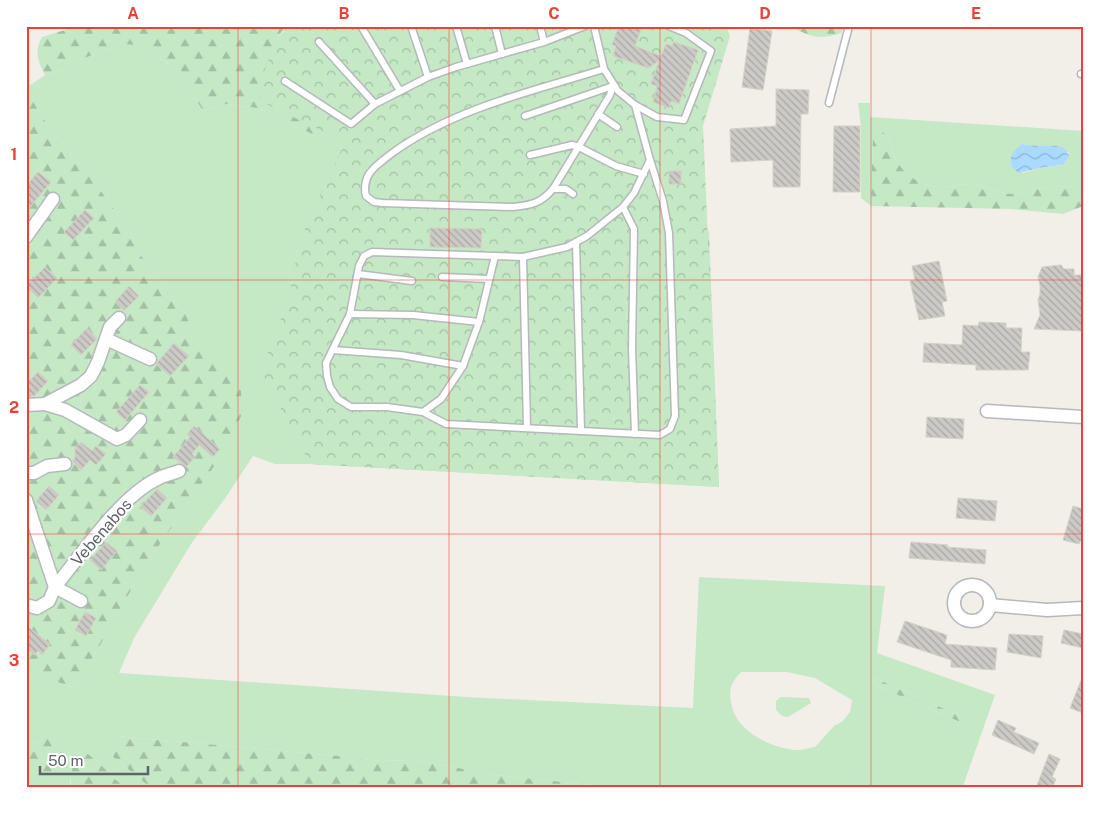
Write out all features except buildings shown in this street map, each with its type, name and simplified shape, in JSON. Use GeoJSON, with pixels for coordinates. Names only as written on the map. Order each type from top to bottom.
{"type":"FeatureCollection","features":[{"type":"Feature","properties":{"kind":"street"},"geometry":{"type":"LineString","coordinates":[[26,237],[53,199]]}},
{"type":"Feature","properties":{"kind":"street"},"geometry":{"type":"LineString","coordinates":[[45,404],[81,385],[91,376],[110,327],[119,318]]}},
{"type":"Feature","properties":{"kind":"street"},"geometry":{"type":"LineString","coordinates":[[106,339],[150,358]]}},
{"type":"Feature","properties":{"kind":"street"},"geometry":{"type":"LineString","coordinates":[[26,405],[45,404],[65,410],[117,439],[126,435],[140,420]]}},
{"type":"Feature","properties":{"kind":"street"},"geometry":{"type":"LineString","coordinates":[[987,411],[1083,417]]}},
{"type":"Feature","properties":{"kind":"street"},"geometry":{"type":"LineString","coordinates":[[26,473],[34,473],[47,466],[65,464]]}},
{"type":"Feature","properties":{"kind":"street","name":"Vebenabos"},"geometry":{"type":"LineString","coordinates":[[26,604],[37,608],[49,601],[55,587],[114,514],[136,492],[157,479],[179,471]]}},
{"type":"Feature","properties":{"kind":"street","name":"Vebenabos"},"geometry":{"type":"LineString","coordinates":[[26,500],[55,587]]}},
{"type":"Feature","properties":{"kind":"street"},"geometry":{"type":"LineString","coordinates":[[55,587],[81,601]]}},
{"type":"Feature","properties":{"kind":"street"},"geometry":{"type":"LineString","coordinates":[[990,605],[1047,610],[1083,608]]}},
{"type":"Feature","properties":{"kind":"lane"},"geometry":{"type":"LineString","coordinates":[[361,26],[400,91]]}},
{"type":"Feature","properties":{"kind":"lane"},"geometry":{"type":"LineString","coordinates":[[410,26],[428,76]]}},
{"type":"Feature","properties":{"kind":"lane"},"geometry":{"type":"LineString","coordinates":[[456,26],[467,64]]}},
{"type":"Feature","properties":{"kind":"lane"},"geometry":{"type":"LineString","coordinates":[[495,26],[502,54]]}},
{"type":"Feature","properties":{"kind":"lane"},"geometry":{"type":"LineString","coordinates":[[540,26],[544,42]]}},
{"type":"Feature","properties":{"kind":"lane"},"geometry":{"type":"LineString","coordinates":[[285,81],[351,124],[375,104],[428,76],[544,42],[585,26]]}},
{"type":"Feature","properties":{"kind":"lane"},"geometry":{"type":"LineString","coordinates":[[594,26],[604,70],[613,86],[635,105],[657,117],[684,120],[711,50],[686,33],[669,26]]}},
{"type":"Feature","properties":{"kind":"lane"},"geometry":{"type":"LineString","coordinates":[[829,103],[850,26]]}},
{"type":"Feature","properties":{"kind":"lane"},"geometry":{"type":"LineString","coordinates":[[319,42],[375,104]]}},
{"type":"Feature","properties":{"kind":"lane"},"geometry":{"type":"LineString","coordinates":[[604,70],[484,106],[416,136],[382,160],[370,173],[364,186],[366,196],[374,202],[383,203],[530,206],[545,198],[553,189],[610,95],[613,86]]}},
{"type":"Feature","properties":{"kind":"lane"},"geometry":{"type":"LineString","coordinates":[[525,116],[613,86]]}},
{"type":"Feature","properties":{"kind":"lane"},"geometry":{"type":"LineString","coordinates":[[635,105],[663,201],[669,233],[674,416],[670,429],[660,435],[446,424],[423,412],[351,407],[338,399],[330,387],[326,363],[350,314],[358,274],[364,256],[372,252],[523,257],[567,247],[587,236],[624,207],[634,193],[650,160]]}},
{"type":"Feature","properties":{"kind":"lane"},"geometry":{"type":"LineString","coordinates":[[598,114],[617,127]]}},
{"type":"Feature","properties":{"kind":"lane"},"geometry":{"type":"LineString","coordinates":[[530,155],[572,145],[616,166],[644,174]]}},
{"type":"Feature","properties":{"kind":"lane"},"geometry":{"type":"LineString","coordinates":[[553,189],[566,189],[573,194]]}},
{"type":"Feature","properties":{"kind":"lane"},"geometry":{"type":"LineString","coordinates":[[624,207],[634,230],[632,349],[635,434]]}},
{"type":"Feature","properties":{"kind":"lane"},"geometry":{"type":"LineString","coordinates":[[576,242],[581,430]]}},
{"type":"Feature","properties":{"kind":"lane"},"geometry":{"type":"LineString","coordinates":[[423,412],[441,399],[463,366],[479,322],[496,256]]}},
{"type":"Feature","properties":{"kind":"lane"},"geometry":{"type":"LineString","coordinates":[[523,257],[527,427]]}},
{"type":"Feature","properties":{"kind":"lane"},"geometry":{"type":"LineString","coordinates":[[358,274],[412,281]]}},
{"type":"Feature","properties":{"kind":"lane"},"geometry":{"type":"LineString","coordinates":[[442,277],[489,279]]}},
{"type":"Feature","properties":{"kind":"lane"},"geometry":{"type":"LineString","coordinates":[[350,314],[413,315],[479,322]]}},
{"type":"Feature","properties":{"kind":"lane"},"geometry":{"type":"LineString","coordinates":[[332,350],[401,354],[463,366]]}},
{"type":"Feature","properties":{"kind":"green space"},"geometry":{"type":"Polygon","coordinates":[[[78,26],[286,26],[276,39],[268,63],[709,231],[719,487],[310,464],[261,371],[289,297],[298,249],[304,231],[342,148],[257,108],[226,104],[203,111],[181,71],[136,45],[121,44],[82,59],[64,70],[45,75],[40,66],[38,56],[38,47],[42,37],[78,26]]]}},
{"type":"Feature","properties":{"kind":"green space"},"geometry":{"type":"Polygon","coordinates":[[[288,26],[726,26],[730,36],[703,126],[719,487],[310,464],[261,371],[289,297],[298,249],[304,231],[345,142],[260,101],[261,80],[276,39],[288,26]]]}},
{"type":"Feature","properties":{"kind":"green space"},"geometry":{"type":"Polygon","coordinates":[[[789,26],[844,26],[841,33],[820,37],[809,35],[789,26]]]}},
{"type":"Feature","properties":{"kind":"green space"},"geometry":{"type":"Polygon","coordinates":[[[121,44],[136,45],[181,71],[203,111],[226,104],[257,108],[342,148],[304,231],[298,249],[289,297],[261,371],[310,464],[275,464],[253,456],[226,497],[191,544],[134,638],[119,673],[466,697],[693,708],[699,577],[885,586],[877,653],[995,695],[963,786],[976,788],[620,788],[496,775],[416,760],[380,761],[117,736],[112,756],[151,788],[126,788],[95,759],[70,780],[70,788],[26,787],[26,771],[53,774],[43,739],[26,746],[26,672],[76,688],[144,567],[213,468],[195,337],[186,315],[138,252],[131,234],[107,199],[40,114],[26,88],[45,75],[64,70],[82,59],[121,44]],[[741,672],[732,684],[730,696],[732,707],[742,725],[769,743],[800,750],[815,747],[850,712],[852,700],[815,678],[787,672],[741,672]],[[875,678],[872,680],[875,685],[965,724],[967,719],[875,678]]]}},
{"type":"Feature","properties":{"kind":"green space"},"geometry":{"type":"Polygon","coordinates":[[[26,88],[40,114],[107,199],[131,234],[138,252],[186,315],[195,337],[241,391],[242,414],[236,427],[213,468],[144,567],[76,688],[26,672],[26,88]]]}},
{"type":"Feature","properties":{"kind":"green space"},"geometry":{"type":"Polygon","coordinates":[[[858,103],[870,103],[870,117],[1083,131],[1083,184],[1046,187],[1015,194],[975,184],[930,186],[912,178],[905,172],[894,156],[889,136],[873,133],[871,206],[861,198],[861,126],[858,103]],[[1022,144],[1013,155],[1011,164],[1012,167],[1023,173],[1044,167],[1063,165],[1069,156],[1068,152],[1022,144]]]}},
{"type":"Feature","properties":{"kind":"green space"},"geometry":{"type":"Polygon","coordinates":[[[882,132],[889,136],[894,156],[905,172],[921,183],[941,187],[975,184],[1015,194],[1046,187],[1083,184],[1083,206],[1063,214],[1011,209],[871,206],[873,133],[882,132]]]}},
{"type":"Feature","properties":{"kind":"green space"},"geometry":{"type":"Polygon","coordinates":[[[875,678],[967,719],[965,724],[875,685],[872,680],[875,678]]]}},
{"type":"Feature","properties":{"kind":"green space"},"geometry":{"type":"Polygon","coordinates":[[[781,697],[809,698],[811,703],[788,717],[782,716],[776,710],[776,701],[781,697]]]}},
{"type":"Feature","properties":{"kind":"green space"},"geometry":{"type":"Polygon","coordinates":[[[116,736],[380,761],[416,760],[496,775],[620,788],[151,788],[112,756],[116,736]]]}},
{"type":"Feature","properties":{"kind":"green space"},"geometry":{"type":"Polygon","coordinates":[[[43,739],[60,739],[63,742],[59,770],[53,774],[26,771],[26,746],[43,739]]]}},
{"type":"Feature","properties":{"kind":"green space"},"geometry":{"type":"Polygon","coordinates":[[[75,746],[95,759],[126,788],[70,788],[75,746]]]}},
{"type":"Feature","properties":{"kind":"water"},"geometry":{"type":"Polygon","coordinates":[[[1022,144],[1061,147],[1067,151],[1069,156],[1063,165],[1019,173],[1012,167],[1011,157],[1014,151],[1022,144]]]}}]}
